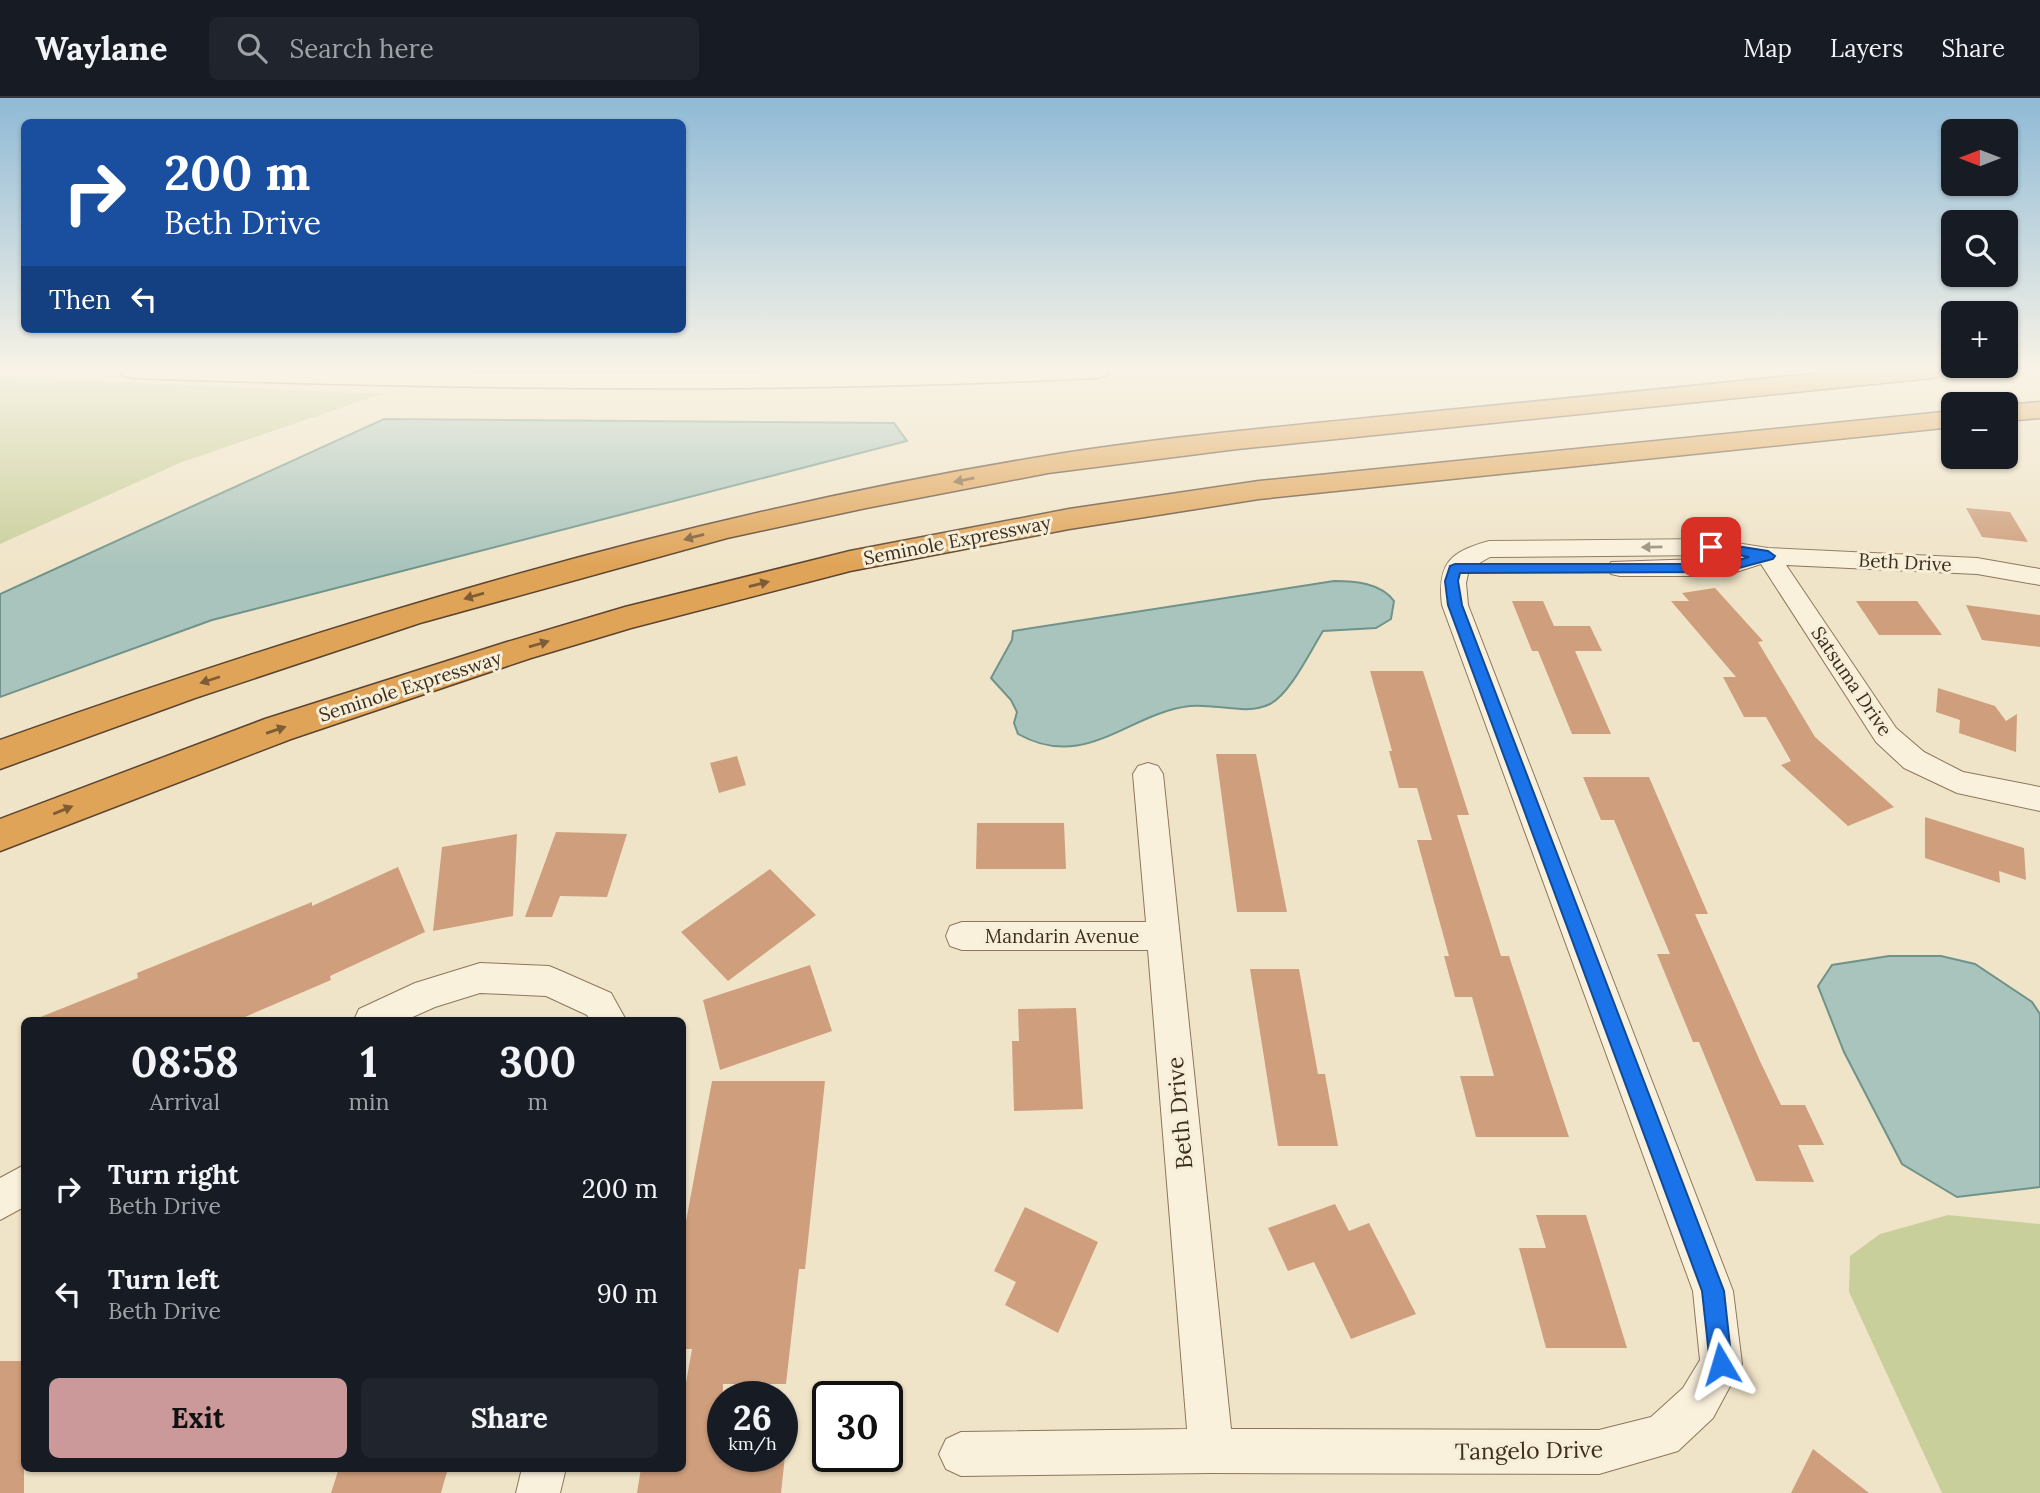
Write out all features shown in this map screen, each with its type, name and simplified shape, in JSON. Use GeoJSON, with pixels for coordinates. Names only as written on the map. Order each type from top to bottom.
{"type":"FeatureCollection","features":[{"type":"Feature","properties":{"kind":"highway"},"geometry":{"type":"LineString","coordinates":[[0,755],[182,689],[409,615],[724,528],[1048,464],[1286,435]]}},
{"type":"Feature","properties":{"kind":"highway","name":"Seminole Expressway"},"geometry":{"type":"LineString","coordinates":[[0,835],[278,729],[519,650],[625,618],[850,561],[1069,519],[1259,490],[1796,435]]}},
{"type":"Feature","properties":{"kind":"street","name":"Beth Drive"},"geometry":{"type":"LineString","coordinates":[[1455,569],[1724,568],[1768,556],[1892,559],[1977,566],[2040,577]]}},
{"type":"Feature","properties":{"kind":"street","name":"Satsuma Drive"},"geometry":{"type":"LineString","coordinates":[[1768,556],[1886,735],[1914,760],[1957,782],[2040,799]]}},
{"type":"Feature","properties":{"kind":"street","name":"Tangelo Drive"},"geometry":{"type":"LineString","coordinates":[[961,1454],[1211,1451],[1599,1452],[1663,1436],[1698,1403],[1721,1364],[1713,1291],[1455,605],[1451,581],[1455,569]]}},
{"type":"Feature","properties":{"kind":"street","name":"Beth Drive"},"geometry":{"type":"LineString","coordinates":[[1148,774],[1211,1451]]}},
{"type":"Feature","properties":{"kind":"street","name":"Mandarin Avenue"},"geometry":{"type":"LineString","coordinates":[[962,936],[1162,936]]}},
{"type":"Feature","properties":{"kind":"street"},"geometry":{"type":"LineString","coordinates":[[377,1017],[427,994],[480,978],[549,981],[599,1004],[608,1017]]}},
{"type":"Feature","properties":{"kind":"street"},"geometry":{"type":"LineString","coordinates":[[0,1201],[21,1186]]}},
{"type":"Feature","properties":{"kind":"street"},"geometry":{"type":"LineString","coordinates":[[538,1493],[543,1472]]}},
{"type":"Feature","properties":{"kind":"green space"},"geometry":{"type":"Polygon","coordinates":[[[0,435],[261,435],[182,462],[0,544],[0,435]]]}},
{"type":"Feature","properties":{"kind":"green space"},"geometry":{"type":"Polygon","coordinates":[[[1948,1215],[2040,1224],[2040,1493],[1942,1493],[1849,1292],[1850,1256],[1880,1234],[1948,1215]]]}},
{"type":"Feature","properties":{"kind":"water"},"geometry":{"type":"Polygon","coordinates":[[[349,435],[903,435],[907,441],[212,620],[0,697],[0,594],[349,435]]]}},
{"type":"Feature","properties":{"kind":"water"},"geometry":{"type":"Polygon","coordinates":[[[1334,581],[1359,583],[1382,590],[1394,601],[1391,619],[1376,628],[1323,631],[1285,691],[1278,699],[1261,707],[1241,709],[1190,706],[1168,711],[1086,744],[1065,747],[1042,744],[1018,734],[1014,723],[1017,712],[1011,700],[991,678],[1012,640],[1013,631],[1334,581]]]}},
{"type":"Feature","properties":{"kind":"water"},"geometry":{"type":"Polygon","coordinates":[[[1889,956],[1941,956],[1975,964],[2032,1002],[2040,1014],[2040,1187],[1957,1197],[1902,1164],[1844,1052],[1818,986],[1832,965],[1889,956]]]}},
{"type":"Feature","properties":{"kind":"building"},"geometry":{"type":"Polygon","coordinates":[[[1966,508],[2010,512],[2028,542],[1982,537],[1966,508]]]}},
{"type":"Feature","properties":{"kind":"building"},"geometry":{"type":"Polygon","coordinates":[[[1715,588],[1763,641],[1758,642],[1815,737],[1894,807],[1848,826],[1781,765],[1791,761],[1766,717],[1744,717],[1723,677],[1736,677],[1671,601],[1689,601],[1682,593],[1715,588]]]}},
{"type":"Feature","properties":{"kind":"building"},"geometry":{"type":"Polygon","coordinates":[[[1512,601],[1543,601],[1554,626],[1590,626],[1602,651],[1575,651],[1611,734],[1572,734],[1538,651],[1532,651],[1512,601]]]}},
{"type":"Feature","properties":{"kind":"building"},"geometry":{"type":"Polygon","coordinates":[[[1856,601],[1917,601],[1942,635],[1879,635],[1856,601]]]}},
{"type":"Feature","properties":{"kind":"building"},"geometry":{"type":"Polygon","coordinates":[[[1966,605],[2040,615],[2040,647],[1982,640],[1966,605]]]}},
{"type":"Feature","properties":{"kind":"building"},"geometry":{"type":"Polygon","coordinates":[[[1370,671],[1423,671],[1469,815],[1457,815],[1501,956],[1509,956],[1569,1137],[1476,1137],[1460,1076],[1494,1076],[1472,997],[1455,997],[1444,956],[1449,956],[1417,840],[1432,840],[1417,788],[1399,788],[1389,751],[1392,751],[1370,671]]]}},
{"type":"Feature","properties":{"kind":"building"},"geometry":{"type":"Polygon","coordinates":[[[1938,688],[1995,706],[2006,721],[2017,714],[2016,752],[1959,733],[1960,720],[1936,712],[1938,688]]]}},
{"type":"Feature","properties":{"kind":"building"},"geometry":{"type":"Polygon","coordinates":[[[1216,754],[1256,754],[1287,912],[1237,912],[1216,754]]]}},
{"type":"Feature","properties":{"kind":"building"},"geometry":{"type":"Polygon","coordinates":[[[737,756],[746,785],[719,793],[710,763],[737,756]]]}},
{"type":"Feature","properties":{"kind":"building"},"geometry":{"type":"Polygon","coordinates":[[[1583,777],[1649,777],[1708,914],[1695,914],[1760,1061],[1781,1105],[1805,1105],[1824,1145],[1798,1145],[1814,1182],[1756,1181],[1699,1042],[1693,1042],[1657,954],[1670,954],[1614,820],[1601,820],[1583,777]]]}},
{"type":"Feature","properties":{"kind":"building"},"geometry":{"type":"Polygon","coordinates":[[[1925,817],[2024,848],[2026,880],[1999,871],[2000,883],[1925,858],[1925,817]]]}},
{"type":"Feature","properties":{"kind":"building"},"geometry":{"type":"Polygon","coordinates":[[[977,823],[1064,823],[1066,869],[976,869],[977,823]]]}},
{"type":"Feature","properties":{"kind":"building"},"geometry":{"type":"Polygon","coordinates":[[[556,832],[627,834],[607,897],[560,896],[552,917],[525,917],[556,832]]]}},
{"type":"Feature","properties":{"kind":"building"},"geometry":{"type":"Polygon","coordinates":[[[517,834],[513,916],[433,931],[442,847],[517,834]]]}},
{"type":"Feature","properties":{"kind":"building"},"geometry":{"type":"Polygon","coordinates":[[[398,867],[425,932],[330,976],[331,980],[245,1017],[40,1017],[138,978],[137,973],[312,902],[312,906],[398,867]]]}},
{"type":"Feature","properties":{"kind":"building"},"geometry":{"type":"Polygon","coordinates":[[[770,869],[816,915],[728,981],[681,932],[770,869]]]}},
{"type":"Feature","properties":{"kind":"building"},"geometry":{"type":"Polygon","coordinates":[[[810,965],[832,1031],[720,1070],[703,1000],[810,965]]]}},
{"type":"Feature","properties":{"kind":"building"},"geometry":{"type":"Polygon","coordinates":[[[1250,969],[1299,969],[1318,1074],[1325,1074],[1338,1146],[1278,1146],[1250,969]]]}},
{"type":"Feature","properties":{"kind":"building"},"geometry":{"type":"Polygon","coordinates":[[[1076,1008],[1083,1109],[1014,1111],[1012,1041],[1019,1041],[1018,1009],[1076,1008]]]}},
{"type":"Feature","properties":{"kind":"building"},"geometry":{"type":"Polygon","coordinates":[[[712,1081],[825,1081],[805,1269],[799,1269],[786,1381],[707,1381],[707,1472],[783,1472],[781,1493],[637,1493],[640,1472],[686,1472],[686,1383],[692,1349],[686,1349],[686,1221],[712,1081]]]}},
{"type":"Feature","properties":{"kind":"building"},"geometry":{"type":"Polygon","coordinates":[[[1335,1204],[1349,1231],[1369,1223],[1416,1314],[1351,1339],[1314,1262],[1288,1271],[1268,1228],[1335,1204]]]}},
{"type":"Feature","properties":{"kind":"building"},"geometry":{"type":"Polygon","coordinates":[[[1025,1207],[1098,1242],[1058,1333],[1005,1305],[1016,1282],[994,1271],[1025,1207]]]}},
{"type":"Feature","properties":{"kind":"building"},"geometry":{"type":"Polygon","coordinates":[[[1536,1215],[1586,1215],[1627,1348],[1546,1348],[1519,1248],[1546,1248],[1536,1215]]]}},
{"type":"Feature","properties":{"kind":"building"},"geometry":{"type":"Polygon","coordinates":[[[0,1361],[21,1361],[21,1472],[24,1472],[24,1493],[0,1493],[0,1361]]]}},
{"type":"Feature","properties":{"kind":"building"},"geometry":{"type":"Polygon","coordinates":[[[1813,1449],[1869,1493],[1791,1493],[1813,1449]]]}},
{"type":"Feature","properties":{"kind":"building"},"geometry":{"type":"Polygon","coordinates":[[[338,1472],[447,1472],[441,1493],[331,1493],[338,1472]]]}},
{"type":"Feature","properties":{"kind":"route"},"geometry":{"type":"LineString","coordinates":[[1711,547],[1768,556],[1724,568],[1455,569],[1451,581],[1455,605],[1713,1291],[1721,1364]]}}]}
